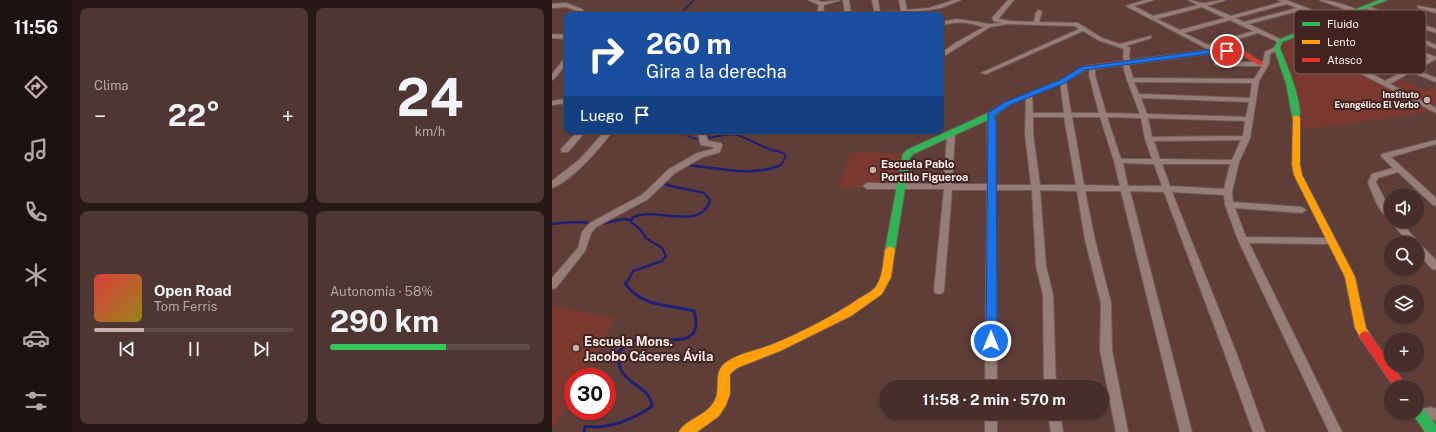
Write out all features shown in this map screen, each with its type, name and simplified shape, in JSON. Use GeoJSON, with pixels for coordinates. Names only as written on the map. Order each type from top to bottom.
{"type":"FeatureCollection","features":[{"type":"Feature","properties":{"kind":"street"},"geometry":{"type":"LineString","coordinates":[[811,0],[822,4],[838,0]]}},
{"type":"Feature","properties":{"kind":"street"},"geometry":{"type":"LineString","coordinates":[[846,0],[848,12]]}},
{"type":"Feature","properties":{"kind":"street"},"geometry":{"type":"LineString","coordinates":[[875,0],[877,12]]}},
{"type":"Feature","properties":{"kind":"street"},"geometry":{"type":"LineString","coordinates":[[902,0],[905,12]]}},
{"type":"Feature","properties":{"kind":"street"},"geometry":{"type":"LineString","coordinates":[[911,12],[934,8],[958,0]]}},
{"type":"Feature","properties":{"kind":"street"},"geometry":{"type":"LineString","coordinates":[[1011,0],[995,18],[1000,22],[1076,24],[1100,39],[1122,45],[1127,48],[1125,63],[1144,116],[1149,139],[1259,432]]}},
{"type":"Feature","properties":{"kind":"street"},"geometry":{"type":"LineString","coordinates":[[1151,0],[1129,6],[1211,49],[1242,52],[1264,64]]}},
{"type":"Feature","properties":{"kind":"street"},"geometry":{"type":"LineString","coordinates":[[1191,0],[1201,6],[1259,31],[1278,45],[1296,110],[1296,170],[1315,211],[1350,277],[1361,328],[1396,380]]}},
{"type":"Feature","properties":{"kind":"street"},"geometry":{"type":"LineString","coordinates":[[1153,18],[1223,0]]}},
{"type":"Feature","properties":{"kind":"street"},"geometry":{"type":"LineString","coordinates":[[1180,32],[1284,1],[1295,0]]}},
{"type":"Feature","properties":{"kind":"street"},"geometry":{"type":"LineString","coordinates":[[1322,0],[1350,10]]}},
{"type":"Feature","properties":{"kind":"street"},"geometry":{"type":"LineString","coordinates":[[1359,10],[1384,0]]}},
{"type":"Feature","properties":{"kind":"street"},"geometry":{"type":"LineString","coordinates":[[1284,1],[1307,10]]}},
{"type":"Feature","properties":{"kind":"street"},"geometry":{"type":"LineString","coordinates":[[552,6],[567,2],[581,12]]}},
{"type":"Feature","properties":{"kind":"street"},"geometry":{"type":"LineString","coordinates":[[821,12],[822,4]]}},
{"type":"Feature","properties":{"kind":"street"},"geometry":{"type":"LineString","coordinates":[[1365,7],[1374,10]]}},
{"type":"Feature","properties":{"kind":"street"},"geometry":{"type":"LineString","coordinates":[[1420,7],[1436,11]]}},
{"type":"Feature","properties":{"kind":"street"},"geometry":{"type":"LineString","coordinates":[[1295,10],[1302,8]]}},
{"type":"Feature","properties":{"kind":"street"},"geometry":{"type":"LineString","coordinates":[[1244,24],[1294,10]]}},
{"type":"Feature","properties":{"kind":"street"},"geometry":{"type":"LineString","coordinates":[[1036,24],[1039,12]]}},
{"type":"Feature","properties":{"kind":"street"},"geometry":{"type":"LineString","coordinates":[[944,21],[952,20],[989,26],[1011,23]]}},
{"type":"Feature","properties":{"kind":"street"},"geometry":{"type":"LineString","coordinates":[[944,54],[959,43],[989,26]]}},
{"type":"Feature","properties":{"kind":"street"},"geometry":{"type":"LineString","coordinates":[[1426,28],[1436,31]]}},
{"type":"Feature","properties":{"kind":"street"},"geometry":{"type":"LineString","coordinates":[[984,73],[1083,29]]}},
{"type":"Feature","properties":{"kind":"street"},"geometry":{"type":"LineString","coordinates":[[685,432],[715,413],[720,407],[724,394],[724,372],[729,366],[776,348],[847,313],[878,290],[886,277],[902,188],[906,156],[920,147],[951,134],[991,114],[1007,104],[1063,81],[1084,68],[1211,49],[1259,31]]}},
{"type":"Feature","properties":{"kind":"street"},"geometry":{"type":"LineString","coordinates":[[1294,35],[1267,53],[1264,64],[1256,81],[1246,138],[1235,162],[1228,192],[1229,205],[1243,240],[1336,432]]}},
{"type":"Feature","properties":{"kind":"street"},"geometry":{"type":"LineString","coordinates":[[552,36],[564,37]]}},
{"type":"Feature","properties":{"kind":"street"},"geometry":{"type":"LineString","coordinates":[[1122,45],[1149,37]]}},
{"type":"Feature","properties":{"kind":"street"},"geometry":{"type":"LineString","coordinates":[[1426,43],[1436,47]]}},
{"type":"Feature","properties":{"kind":"street"},"geometry":{"type":"LineString","coordinates":[[1426,62],[1435,58]]}},
{"type":"Feature","properties":{"kind":"street"},"geometry":{"type":"LineString","coordinates":[[553,77],[564,63]]}},
{"type":"Feature","properties":{"kind":"street"},"geometry":{"type":"LineString","coordinates":[[1217,64],[1264,64]]}},
{"type":"Feature","properties":{"kind":"street"},"geometry":{"type":"LineString","coordinates":[[1092,67],[1092,75],[1118,161],[1186,432]]}},
{"type":"Feature","properties":{"kind":"street"},"geometry":{"type":"LineString","coordinates":[[1365,74],[1436,111]]}},
{"type":"Feature","properties":{"kind":"street"},"geometry":{"type":"LineString","coordinates":[[1384,84],[1403,74]]}},
{"type":"Feature","properties":{"kind":"street"},"geometry":{"type":"LineString","coordinates":[[1421,74],[1436,80]]}},
{"type":"Feature","properties":{"kind":"street"},"geometry":{"type":"LineString","coordinates":[[1130,80],[1256,81]]}},
{"type":"Feature","properties":{"kind":"street"},"geometry":{"type":"LineString","coordinates":[[1063,81],[1090,240],[1106,303],[1106,350],[1122,432]]}},
{"type":"Feature","properties":{"kind":"street"},"geometry":{"type":"LineString","coordinates":[[1029,95],[1029,134],[1036,188],[1041,266],[1048,295],[1050,380]]}},
{"type":"Feature","properties":{"kind":"street"},"geometry":{"type":"LineString","coordinates":[[1136,96],[1252,100]]}},
{"type":"Feature","properties":{"kind":"street"},"geometry":{"type":"LineString","coordinates":[[552,103],[564,101]]}},
{"type":"Feature","properties":{"kind":"street"},"geometry":{"type":"LineString","coordinates":[[991,114],[991,380]]}},
{"type":"Feature","properties":{"kind":"street"},"geometry":{"type":"LineString","coordinates":[[1029,115],[1103,115],[1250,119]]}},
{"type":"Feature","properties":{"kind":"street"},"geometry":{"type":"LineString","coordinates":[[565,150],[579,134]]}},
{"type":"Feature","properties":{"kind":"street"},"geometry":{"type":"LineString","coordinates":[[552,185],[570,173],[594,150],[607,134]]}},
{"type":"Feature","properties":{"kind":"street"},"geometry":{"type":"LineString","coordinates":[[552,285],[582,249],[587,232],[596,223],[644,197],[672,170],[700,155],[717,150],[718,145],[704,143],[704,138],[701,134]]}},
{"type":"Feature","properties":{"kind":"street"},"geometry":{"type":"LineString","coordinates":[[939,290],[951,134]]}},
{"type":"Feature","properties":{"kind":"street"},"geometry":{"type":"LineString","coordinates":[[1149,139],[1246,138]]}},
{"type":"Feature","properties":{"kind":"street"},"geometry":{"type":"LineString","coordinates":[[1436,142],[1385,156],[1436,203]]}},
{"type":"Feature","properties":{"kind":"street"},"geometry":{"type":"LineString","coordinates":[[1427,144],[1436,151]]}},
{"type":"Feature","properties":{"kind":"street"},"geometry":{"type":"LineString","coordinates":[[1118,161],[1235,162]]}},
{"type":"Feature","properties":{"kind":"street"},"geometry":{"type":"LineString","coordinates":[[1384,207],[1372,182],[1375,176],[1399,170]]}},
{"type":"Feature","properties":{"kind":"street"},"geometry":{"type":"LineString","coordinates":[[867,186],[902,188],[991,187],[1167,189],[1228,192]]}},
{"type":"Feature","properties":{"kind":"street"},"geometry":{"type":"LineString","coordinates":[[1229,205],[1302,210]]}},
{"type":"Feature","properties":{"kind":"street"},"geometry":{"type":"LineString","coordinates":[[1401,228],[1408,236]]}},
{"type":"Feature","properties":{"kind":"street"},"geometry":{"type":"LineString","coordinates":[[1243,240],[1332,241]]}},
{"type":"Feature","properties":{"kind":"street"},"geometry":{"type":"LineString","coordinates":[[1424,253],[1436,266]]}},
{"type":"Feature","properties":{"kind":"street"},"geometry":{"type":"LineString","coordinates":[[1424,412],[1436,415]]}},
{"type":"Feature","properties":{"kind":"street"},"geometry":{"type":"LineString","coordinates":[[991,420],[991,432]]}},
{"type":"Feature","properties":{"kind":"street"},"geometry":{"type":"LineString","coordinates":[[1055,420],[1057,432]]}},
{"type":"Feature","properties":{"kind":"street"},"geometry":{"type":"LineString","coordinates":[[1424,420],[1432,432]]}},
{"type":"Feature","properties":{"kind":"shaded area"},"geometry":{"type":"Polygon","coordinates":[[[1294,38],[1294,74],[1362,74],[1431,112],[1303,130],[1296,84],[1285,56],[1283,45],[1294,38]]]}},
{"type":"Feature","properties":{"kind":"shaded area","name":"Instituto Evangélico El Verbo"},"geometry":{"type":"Polygon","coordinates":[[[1398,79],[1426,91],[1436,86],[1436,108],[1388,84],[1398,79]]]}},
{"type":"Feature","properties":{"kind":"shaded area","name":"Escuela Pablo Portillo Figueroa"},"geometry":{"type":"Polygon","coordinates":[[[850,153],[904,153],[898,187],[839,188],[850,153]]]}},
{"type":"Feature","properties":{"kind":"shaded area","name":"Escuela Mons. Jacobo Cáceres Ávila"},"geometry":{"type":"Polygon","coordinates":[[[552,306],[614,318],[591,368],[564,368],[564,412],[552,429],[552,306]]]}},
{"type":"Feature","properties":{"kind":"waterway"},"geometry":{"type":"LineString","coordinates":[[682,12],[694,0]]}},
{"type":"Feature","properties":{"kind":"waterway"},"geometry":{"type":"LineString","coordinates":[[688,134],[688,136],[698,139],[731,134]]}},
{"type":"Feature","properties":{"kind":"waterway"},"geometry":{"type":"LineString","coordinates":[[731,134],[785,154],[786,156],[781,165],[777,167]]}},
{"type":"Feature","properties":{"kind":"waterway"},"geometry":{"type":"LineString","coordinates":[[687,165],[737,171],[758,171],[777,167]]}},
{"type":"Feature","properties":{"kind":"waterway"},"geometry":{"type":"LineString","coordinates":[[626,284],[633,271],[662,261],[666,256],[662,248],[646,238],[640,229],[631,222],[632,218],[652,214],[687,217],[697,215],[705,210],[710,200],[704,193],[667,185],[665,184],[667,180]]}},
{"type":"Feature","properties":{"kind":"waterway"},"geometry":{"type":"LineString","coordinates":[[600,224],[624,219],[631,220]]}},
{"type":"Feature","properties":{"kind":"waterway"},"geometry":{"type":"LineString","coordinates":[[552,224],[573,222],[593,223]]}},
{"type":"Feature","properties":{"kind":"waterway"},"geometry":{"type":"LineString","coordinates":[[584,432],[585,427],[605,426],[626,420],[640,414],[652,406],[650,398],[645,392],[627,378],[622,371],[619,363],[619,352],[624,347],[631,342],[640,339],[649,338],[679,340],[688,338],[694,333],[696,324],[694,311],[647,301],[631,291],[625,283]]}},
{"type":"Feature","properties":{"kind":"traffic: fast"},"geometry":{"type":"LineString","coordinates":[[1359,10],[1384,0]]}},
{"type":"Feature","properties":{"kind":"traffic: fast"},"geometry":{"type":"LineString","coordinates":[[1294,35],[1280,41],[1277,48],[1287,73],[1296,110],[1296,118]]}},
{"type":"Feature","properties":{"kind":"traffic: fast"},"geometry":{"type":"LineString","coordinates":[[890,250],[906,156],[910,152],[991,115],[1007,104],[1024,97]]}},
{"type":"Feature","properties":{"kind":"traffic: fast"},"geometry":{"type":"LineString","coordinates":[[1424,420],[1433,432]]}},
{"type":"Feature","properties":{"kind":"traffic: slow"},"geometry":{"type":"LineString","coordinates":[[1296,118],[1296,165],[1298,175],[1350,277],[1361,328],[1365,336]]}},
{"type":"Feature","properties":{"kind":"traffic: slow"},"geometry":{"type":"LineString","coordinates":[[685,432],[709,417],[719,407],[724,394],[724,372],[733,364],[776,348],[847,313],[878,291],[886,277],[890,250]]}},
{"type":"Feature","properties":{"kind":"traffic: jam"},"geometry":{"type":"LineString","coordinates":[[1024,97],[1063,81],[1084,68],[1215,51],[1242,52],[1261,64]]}},
{"type":"Feature","properties":{"kind":"traffic: jam"},"geometry":{"type":"LineString","coordinates":[[1365,336],[1396,380]]}},
{"type":"Feature","properties":{"kind":"place","name":"Instituto Evangélico El Verbo"},"geometry":{"type":"Point","coordinates":[1427,100]}},
{"type":"Feature","properties":{"kind":"place","name":"Escuela Pablo Portillo Figueroa"},"geometry":{"type":"Point","coordinates":[873,170]}},
{"type":"Feature","properties":{"kind":"place","name":"Escuela Mons. Jacobo Cáceres Ávila"},"geometry":{"type":"Point","coordinates":[576,348]}},
{"type":"Feature","properties":{"kind":"route"},"geometry":{"type":"LineString","coordinates":[[991,341],[991,114],[1007,104],[1063,81],[1070,75],[1084,68],[1215,51],[1227,51]]}}]}
